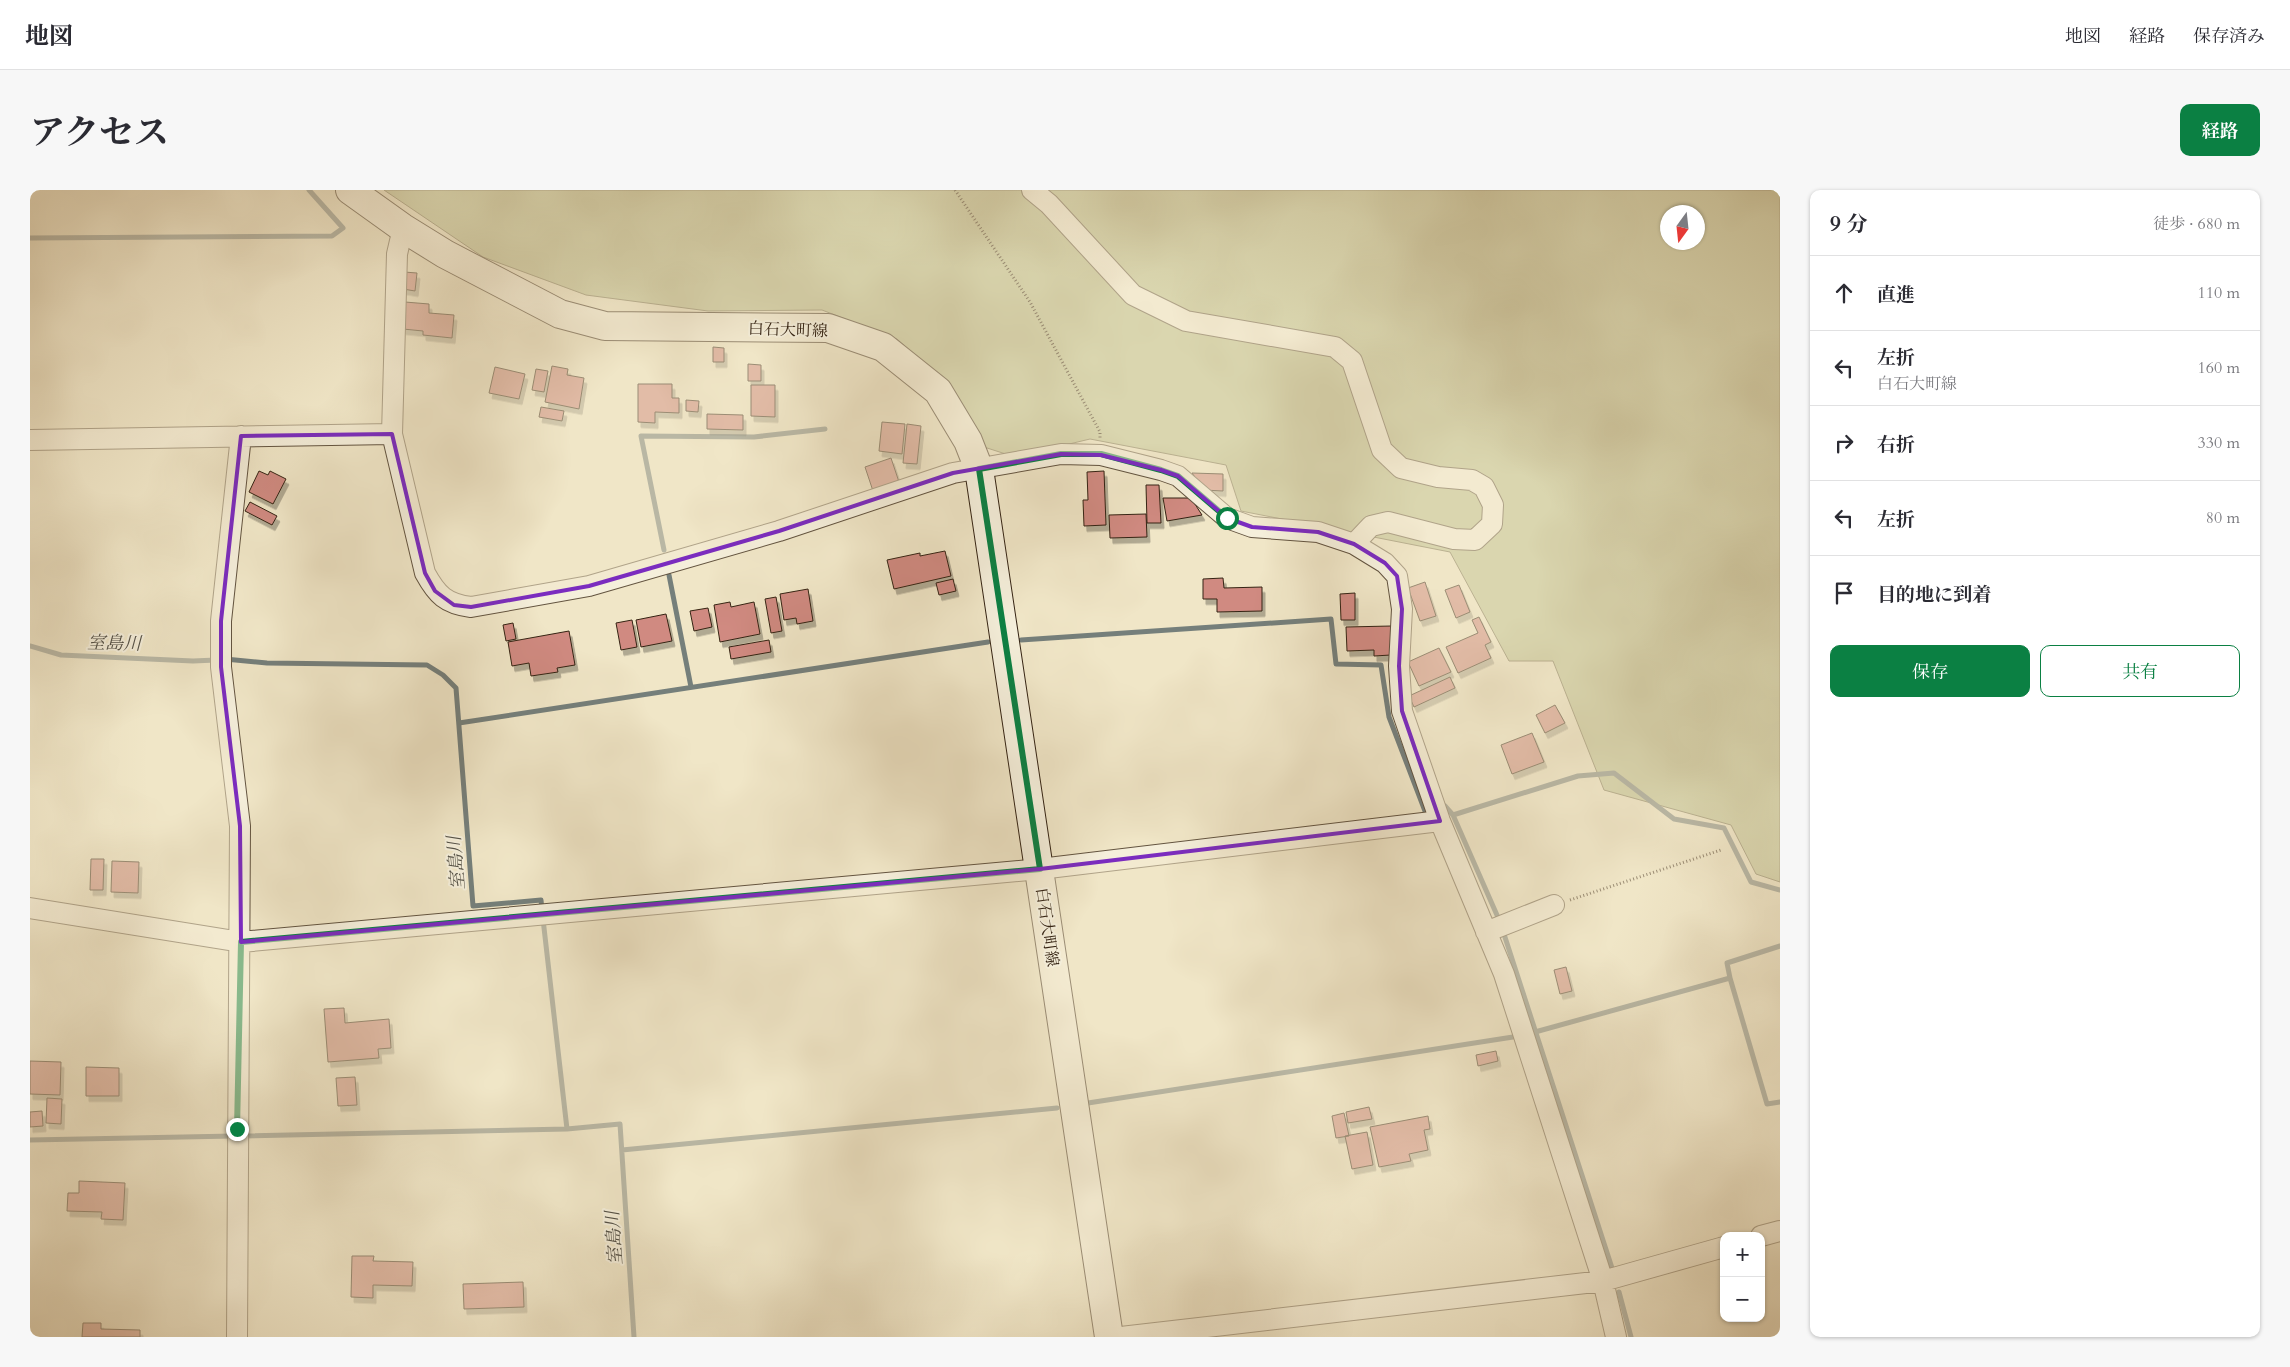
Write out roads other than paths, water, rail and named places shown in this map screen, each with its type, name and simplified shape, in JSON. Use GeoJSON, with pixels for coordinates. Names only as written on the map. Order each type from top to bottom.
{"type":"FeatureCollection","features":[{"type":"Feature","properties":{"kind":"main road","name":"白石大町線"},"geometry":{"type":"LineString","coordinates":[[350,190],[403,228],[445,254],[560,314],[605,326],[828,328],[883,347],[938,390],[968,442],[979,469],[1109,1337]]}},
{"type":"Feature","properties":{"kind":"street"},"geometry":{"type":"LineString","coordinates":[[1032,190],[1049,204],[1133,295],[1186,321],[1335,347],[1352,361],[1382,450],[1401,468],[1438,477],[1472,480],[1484,487],[1493,504],[1492,524],[1475,540],[1454,539],[1388,522],[1372,526],[1354,544]]}},
{"type":"Feature","properties":{"kind":"street"},"geometry":{"type":"LineString","coordinates":[[403,228],[397,254],[392,434],[425,574],[435,591],[454,605],[471,607],[589,586],[779,532],[954,473],[1061,454],[1101,454],[1161,470],[1178,476],[1227,518],[1252,527],[1318,532],[1354,544],[1385,563],[1397,576],[1402,609],[1399,666],[1402,711],[1440,821],[1496,928],[1504,974],[1603,1281],[1616,1337]]}},
{"type":"Feature","properties":{"kind":"street"},"geometry":{"type":"LineString","coordinates":[[30,440],[392,434]]}},
{"type":"Feature","properties":{"kind":"street"},"geometry":{"type":"LineString","coordinates":[[238,1337],[237,1136],[241,942],[240,826],[221,659],[221,621],[241,436]]}},
{"type":"Feature","properties":{"kind":"street"},"geometry":{"type":"LineString","coordinates":[[30,908],[241,942],[1040,869],[1440,821]]}},
{"type":"Feature","properties":{"kind":"street"},"geometry":{"type":"LineString","coordinates":[[1496,928],[1554,905]]}},
{"type":"Feature","properties":{"kind":"street"},"geometry":{"type":"LineString","coordinates":[[1765,1235],[1780,1231]]}},
{"type":"Feature","properties":{"kind":"street"},"geometry":{"type":"LineString","coordinates":[[1121,1337],[1603,1281],[1720,1248]]}},
{"type":"Feature","properties":{"kind":"waterway"},"geometry":{"type":"LineString","coordinates":[[30,238],[332,236],[343,228],[309,190]]}},
{"type":"Feature","properties":{"kind":"waterway"},"geometry":{"type":"LineString","coordinates":[[664,550],[641,436],[754,437],[825,429]]}},
{"type":"Feature","properties":{"kind":"waterway"},"geometry":{"type":"LineString","coordinates":[[669,575],[691,687]]}},
{"type":"Feature","properties":{"kind":"waterway"},"geometry":{"type":"LineString","coordinates":[[1021,640],[1331,619],[1336,664],[1381,665],[1389,717],[1425,811]]}},
{"type":"Feature","properties":{"kind":"waterway"},"geometry":{"type":"LineString","coordinates":[[459,723],[988,642]]}},
{"type":"Feature","properties":{"kind":"waterway","name":"室島川"},"geometry":{"type":"LineString","coordinates":[[30,646],[61,655],[193,661],[216,660]]}},
{"type":"Feature","properties":{"kind":"waterway","name":"室島川"},"geometry":{"type":"LineString","coordinates":[[225,659],[267,663],[427,665],[443,675],[456,688],[473,906],[541,900],[542,910]]}},
{"type":"Feature","properties":{"kind":"waterway"},"geometry":{"type":"LineString","coordinates":[[1453,815],[1578,776],[1614,773],[1674,819],[1724,828],[1751,882],[1780,890]]}},
{"type":"Feature","properties":{"kind":"waterway"},"geometry":{"type":"LineString","coordinates":[[1445,806],[1453,815],[1500,922]]}},
{"type":"Feature","properties":{"kind":"waterway","name":"室島川"},"geometry":{"type":"LineString","coordinates":[[543,919],[567,1129],[620,1124],[634,1337]]}},
{"type":"Feature","properties":{"kind":"waterway"},"geometry":{"type":"LineString","coordinates":[[1503,931],[1612,1268]]}},
{"type":"Feature","properties":{"kind":"waterway"},"geometry":{"type":"LineString","coordinates":[[1730,978],[1727,963],[1780,946]]}},
{"type":"Feature","properties":{"kind":"waterway"},"geometry":{"type":"LineString","coordinates":[[1535,1032],[1730,978],[1767,1104],[1780,1102]]}},
{"type":"Feature","properties":{"kind":"waterway"},"geometry":{"type":"LineString","coordinates":[[1088,1103],[1513,1037]]}},
{"type":"Feature","properties":{"kind":"waterway"},"geometry":{"type":"LineString","coordinates":[[622,1150],[1057,1108]]}},
{"type":"Feature","properties":{"kind":"waterway"},"geometry":{"type":"LineString","coordinates":[[242,1136],[567,1129]]}},
{"type":"Feature","properties":{"kind":"waterway"},"geometry":{"type":"LineString","coordinates":[[30,1140],[234,1136]]}},
{"type":"Feature","properties":{"kind":"waterway"},"geometry":{"type":"LineString","coordinates":[[1619,1292],[1631,1337]]}}]}
